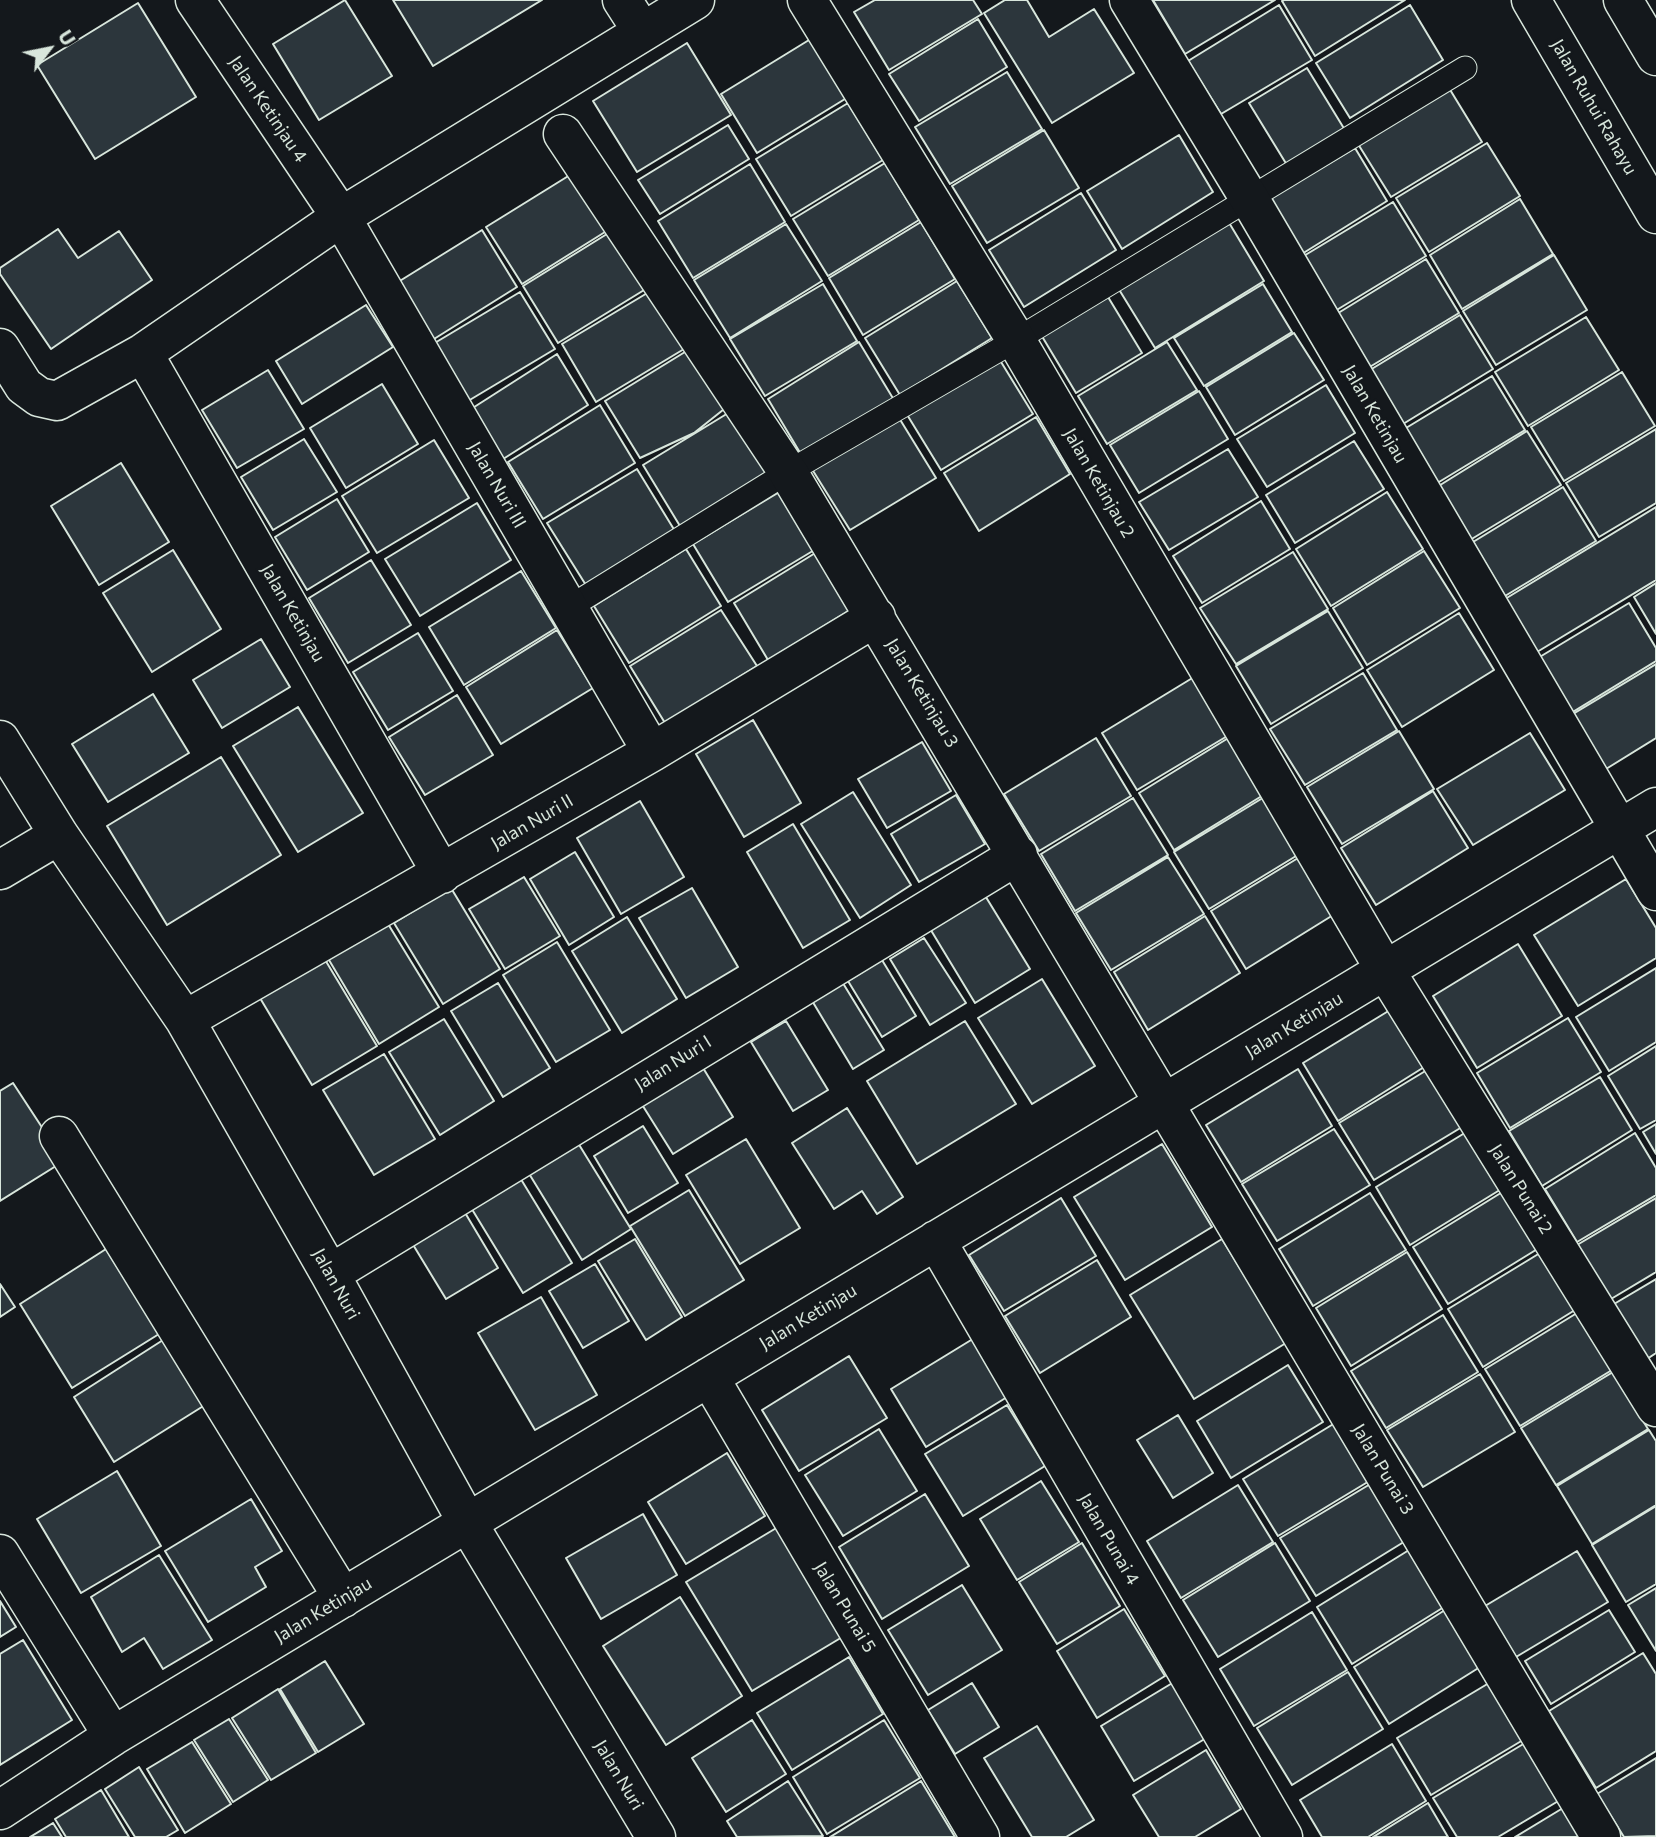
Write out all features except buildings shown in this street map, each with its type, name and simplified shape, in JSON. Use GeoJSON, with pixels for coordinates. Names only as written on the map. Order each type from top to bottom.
{"type":"FeatureCollection","features":[{"type":"Feature","properties":{"kind":"street","name":"Jalan Ketinjau 4"},"geometry":{"type":"LineString","coordinates":[[195,0],[341,217]]}},
{"type":"Feature","properties":{"kind":"street"},"geometry":{"type":"LineString","coordinates":[[0,348],[24,386],[39,397],[57,401],[143,353],[632,16],[695,0]]}},
{"type":"Feature","properties":{"kind":"street","name":"Jalan Ketinjau 2"},"geometry":{"type":"LineString","coordinates":[[807,0],[1016,340],[1385,970]]}},
{"type":"Feature","properties":{"kind":"street","name":"Jalan Ketinjau"},"geometry":{"type":"LineString","coordinates":[[1129,0],[1249,198],[1619,829]]}},
{"type":"Feature","properties":{"kind":"street","name":"Jalan Ruhui Rahayu"},"geometry":{"type":"LineString","coordinates":[[1531,0],[1656,214]]}},
{"type":"Feature","properties":{"kind":"street"},"geometry":{"type":"LineString","coordinates":[[1623,0],[1656,56]]}},
{"type":"Feature","properties":{"kind":"street","name":"Jalan Ketinjau 3"},"geometry":{"type":"LineString","coordinates":[[564,134],[788,472],[1165,1102]]}},
{"type":"Feature","properties":{"kind":"street","name":"Jalan Nuri III"},"geometry":{"type":"LineString","coordinates":[[341,217],[652,752]]}},
{"type":"Feature","properties":{"kind":"street","name":"Jalan Ketinjau"},"geometry":{"type":"LineString","coordinates":[[143,353],[442,874]]}},
{"type":"Feature","properties":{"kind":"street","name":"Jalan Nuri II"},"geometry":{"type":"LineString","coordinates":[[185,1020],[652,752],[876,617]]}},
{"type":"Feature","properties":{"kind":"street","name":"Jalan Nuri"},"geometry":{"type":"LineString","coordinates":[[0,740],[59,835],[185,1020],[467,1522],[656,1837]]}},
{"type":"Feature","properties":{"kind":"street","name":"Jalan Ketinjau"},"geometry":{"type":"LineString","coordinates":[[0,1810],[113,1736],[1656,807]]}},
{"type":"Feature","properties":{"kind":"street"},"geometry":{"type":"LineString","coordinates":[[1619,829],[1656,891]]}},
{"type":"Feature","properties":{"kind":"street"},"geometry":{"type":"LineString","coordinates":[[0,870],[59,835]]}},
{"type":"Feature","properties":{"kind":"street","name":"Jalan Nuri I"},"geometry":{"type":"LineString","coordinates":[[330,1274],[1018,855]]}},
{"type":"Feature","properties":{"kind":"street","name":"Jalan Punai 2"},"geometry":{"type":"LineString","coordinates":[[1385,970],[1656,1407]]}},
{"type":"Feature","properties":{"kind":"street","name":"Jalan Punai 3"},"geometry":{"type":"LineString","coordinates":[[1165,1102],[1601,1837]]}},
{"type":"Feature","properties":{"kind":"street"},"geometry":{"type":"LineString","coordinates":[[59,1136],[343,1598]]}},
{"type":"Feature","properties":{"kind":"street","name":"Jalan Punai 4"},"geometry":{"type":"LineString","coordinates":[[936,1240],[1283,1837]]}},
{"type":"Feature","properties":{"kind":"street","name":"Jalan Punai 5"},"geometry":{"type":"LineString","coordinates":[[709,1377],[981,1837]]}},
{"type":"Feature","properties":{"kind":"street"},"geometry":{"type":"LineString","coordinates":[[0,1554],[113,1736]]}},
{"type":"Feature","properties":{"kind":"lane"},"geometry":{"type":"LineString","coordinates":[[568,608],[788,472],[1016,340],[1465,68]]}}]}
